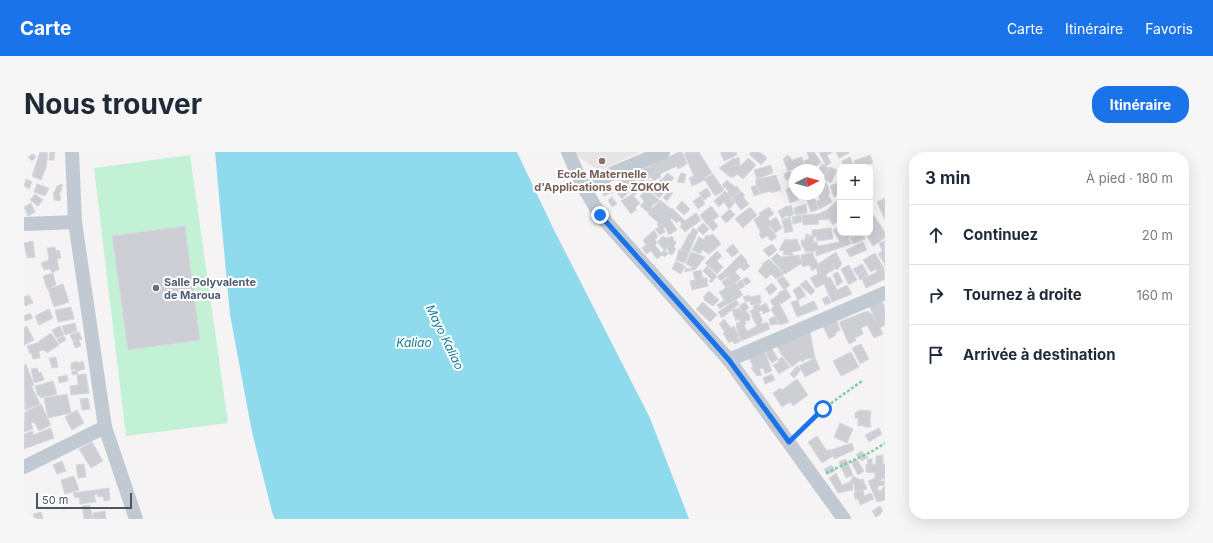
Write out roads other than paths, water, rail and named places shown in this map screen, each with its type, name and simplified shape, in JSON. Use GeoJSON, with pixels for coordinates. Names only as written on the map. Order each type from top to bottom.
{"type":"FeatureCollection","features":[{"type":"Feature","properties":{"kind":"street"},"geometry":{"type":"LineString","coordinates":[[72,152],[75,222],[105,427],[136,519]]}},
{"type":"Feature","properties":{"kind":"street"},"geometry":{"type":"LineString","coordinates":[[568,152],[583,186],[600,215],[729,360],[844,519]]}},
{"type":"Feature","properties":{"kind":"street"},"geometry":{"type":"LineString","coordinates":[[583,186],[663,152]]}},
{"type":"Feature","properties":{"kind":"street"},"geometry":{"type":"LineString","coordinates":[[24,224],[75,222]]}},
{"type":"Feature","properties":{"kind":"street"},"geometry":{"type":"LineString","coordinates":[[729,360],[885,293]]}},
{"type":"Feature","properties":{"kind":"street"},"geometry":{"type":"LineString","coordinates":[[24,467],[105,427]]}},
{"type":"Feature","properties":{"kind":"water","name":"Kaliao"},"geometry":{"type":"Polygon","coordinates":[[[215,152],[517,152],[553,228],[650,418],[689,519],[275,519],[252,432],[230,315],[215,152]]]}},
{"type":"Feature","properties":{"kind":"place","name":"Ecole Maternelle d'Applications de ZOKOK"},"geometry":{"type":"Point","coordinates":[602,161]}},
{"type":"Feature","properties":{"kind":"place","name":"Salle Polyvalente de Maroua"},"geometry":{"type":"Point","coordinates":[156,288]}},
{"type":"Feature","properties":{"kind":"water label","name":"Mayo Kaliao"},"geometry":{"type":"Point","coordinates":[445,337]}}]}
